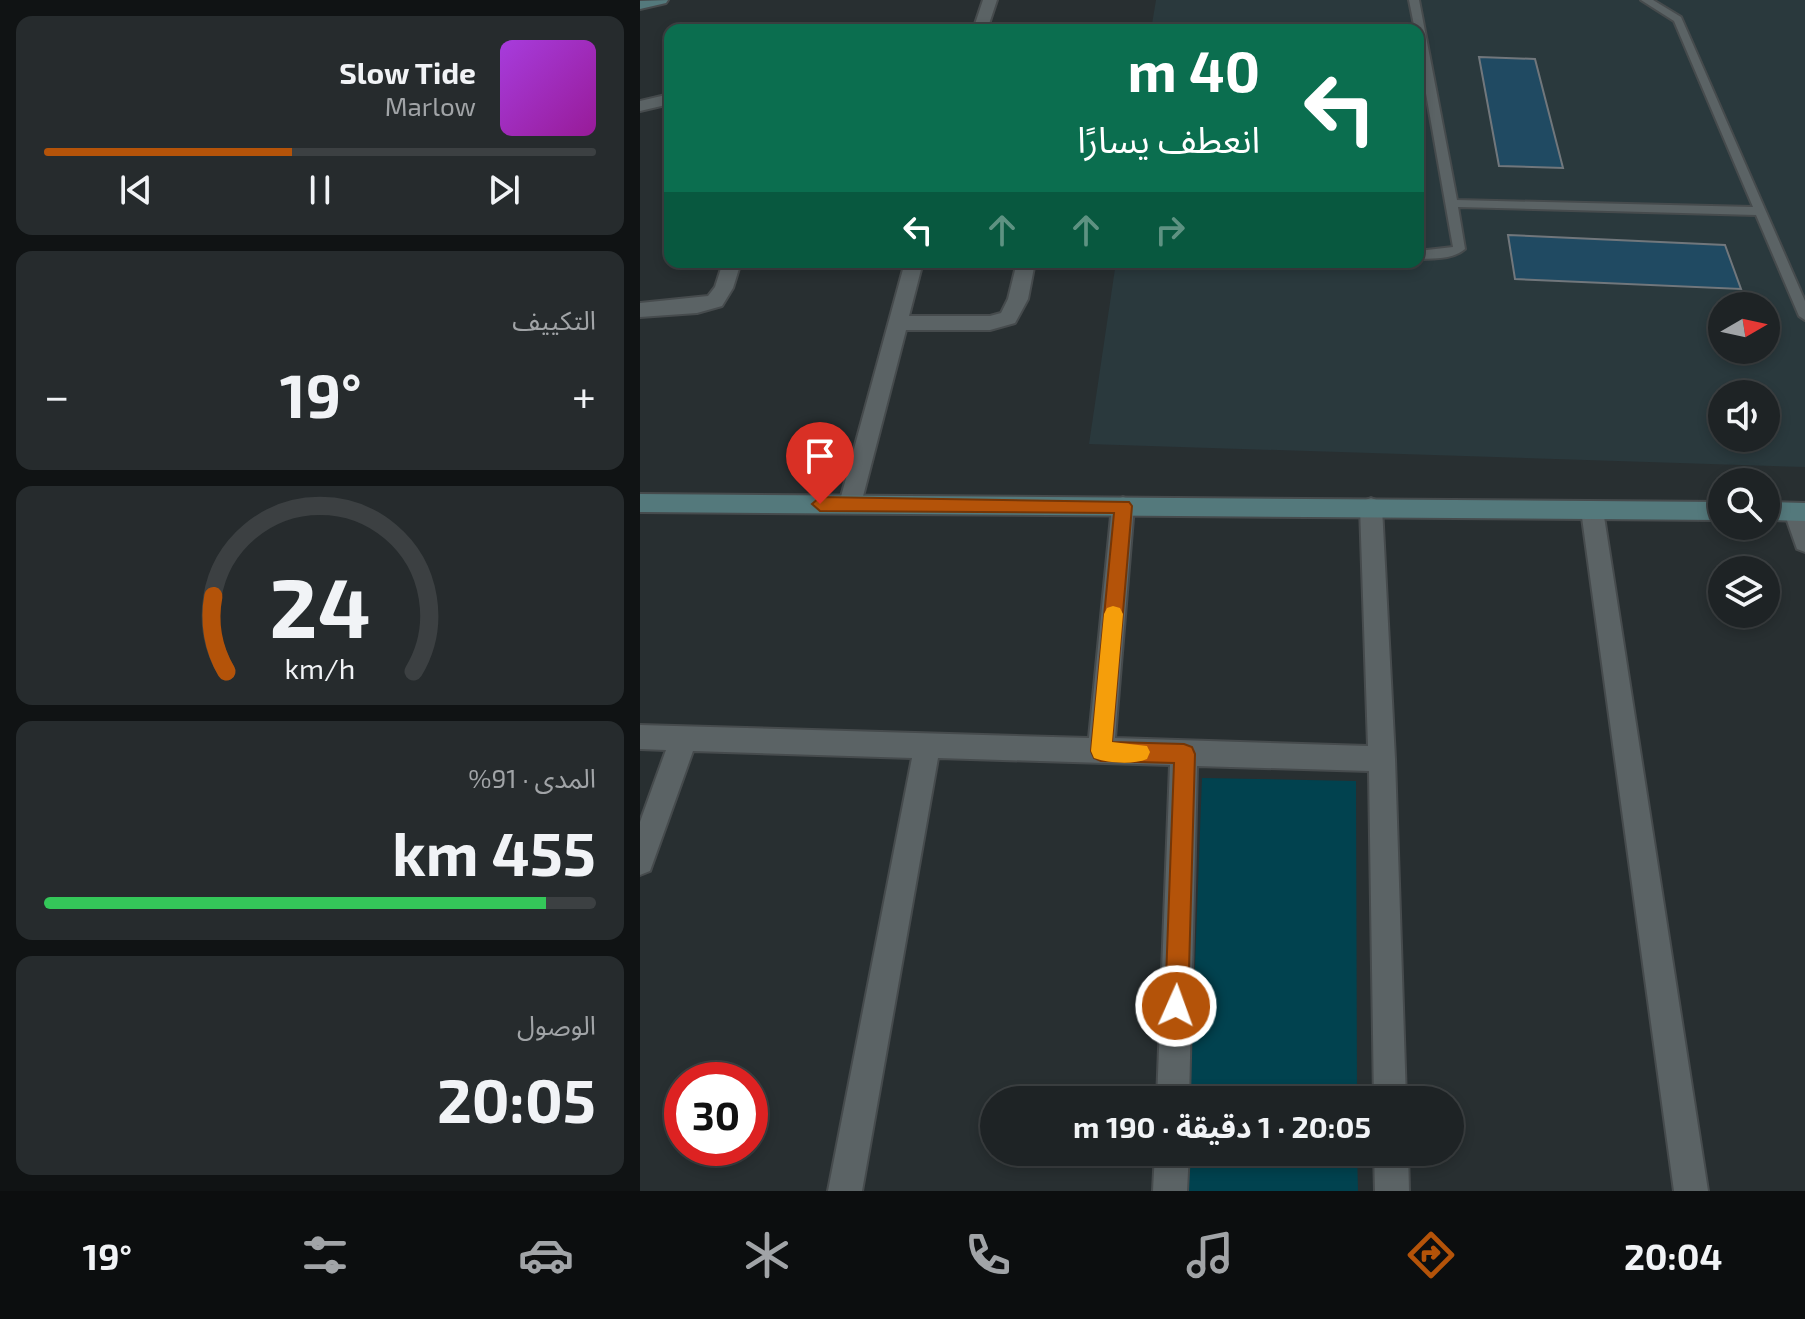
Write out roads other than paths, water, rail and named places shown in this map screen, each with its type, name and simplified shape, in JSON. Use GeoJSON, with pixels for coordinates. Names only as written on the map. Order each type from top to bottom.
{"type":"FeatureCollection","features":[{"type":"Feature","properties":{"kind":"street"},"geometry":{"type":"LineString","coordinates":[[640,5],[661,0]]}},
{"type":"Feature","properties":{"kind":"street"},"geometry":{"type":"LineString","coordinates":[[981,24],[990,0]]}},
{"type":"Feature","properties":{"kind":"street"},"geometry":{"type":"LineString","coordinates":[[640,106],[664,100]]}},
{"type":"Feature","properties":{"kind":"street"},"geometry":{"type":"LineString","coordinates":[[640,310],[697,306],[715,301],[724,288],[730,268]]}},
{"type":"Feature","properties":{"kind":"street"},"geometry":{"type":"LineString","coordinates":[[850,504],[912,268]]}},
{"type":"Feature","properties":{"kind":"street"},"geometry":{"type":"LineString","coordinates":[[898,323],[990,323],[1008,318],[1018,299],[1025,268]]}},
{"type":"Feature","properties":{"kind":"street"},"geometry":{"type":"LineString","coordinates":[[640,503],[1708,511]]}},
{"type":"Feature","properties":{"kind":"street"},"geometry":{"type":"LineString","coordinates":[[1101,751],[1123,506]]}},
{"type":"Feature","properties":{"kind":"street"},"geometry":{"type":"LineString","coordinates":[[1371,507],[1382,759],[1390,1086]]}},
{"type":"Feature","properties":{"kind":"street"},"geometry":{"type":"LineString","coordinates":[[1592,510],[1691,1191]]}},
{"type":"Feature","properties":{"kind":"street"},"geometry":{"type":"LineString","coordinates":[[1780,511],[1800,512],[1805,542]]}},
{"type":"Feature","properties":{"kind":"street"},"geometry":{"type":"LineString","coordinates":[[640,737],[1382,759]]}},
{"type":"Feature","properties":{"kind":"street"},"geometry":{"type":"LineString","coordinates":[[640,861],[684,738]]}},
{"type":"Feature","properties":{"kind":"street"},"geometry":{"type":"LineString","coordinates":[[845,1191],[927,746]]}},
{"type":"Feature","properties":{"kind":"street"},"geometry":{"type":"LineString","coordinates":[[1173,1086],[1184,754]]}},
{"type":"Feature","properties":{"kind":"street"},"geometry":{"type":"LineString","coordinates":[[1170,1191],[1171,1166]]}},
{"type":"Feature","properties":{"kind":"street"},"geometry":{"type":"LineString","coordinates":[[1391,1166],[1392,1191]]}},
{"type":"Feature","properties":{"kind":"lane"},"geometry":{"type":"LineString","coordinates":[[1414,0],[1417,24]]}},
{"type":"Feature","properties":{"kind":"lane"},"geometry":{"type":"LineString","coordinates":[[1646,0],[1678,19],[1805,316]]}},
{"type":"Feature","properties":{"kind":"lane"},"geometry":{"type":"LineString","coordinates":[[1424,67],[1459,249],[1450,253],[1424,255]]}},
{"type":"Feature","properties":{"kind":"lane"},"geometry":{"type":"LineString","coordinates":[[1452,203],[1760,211]]}}]}
